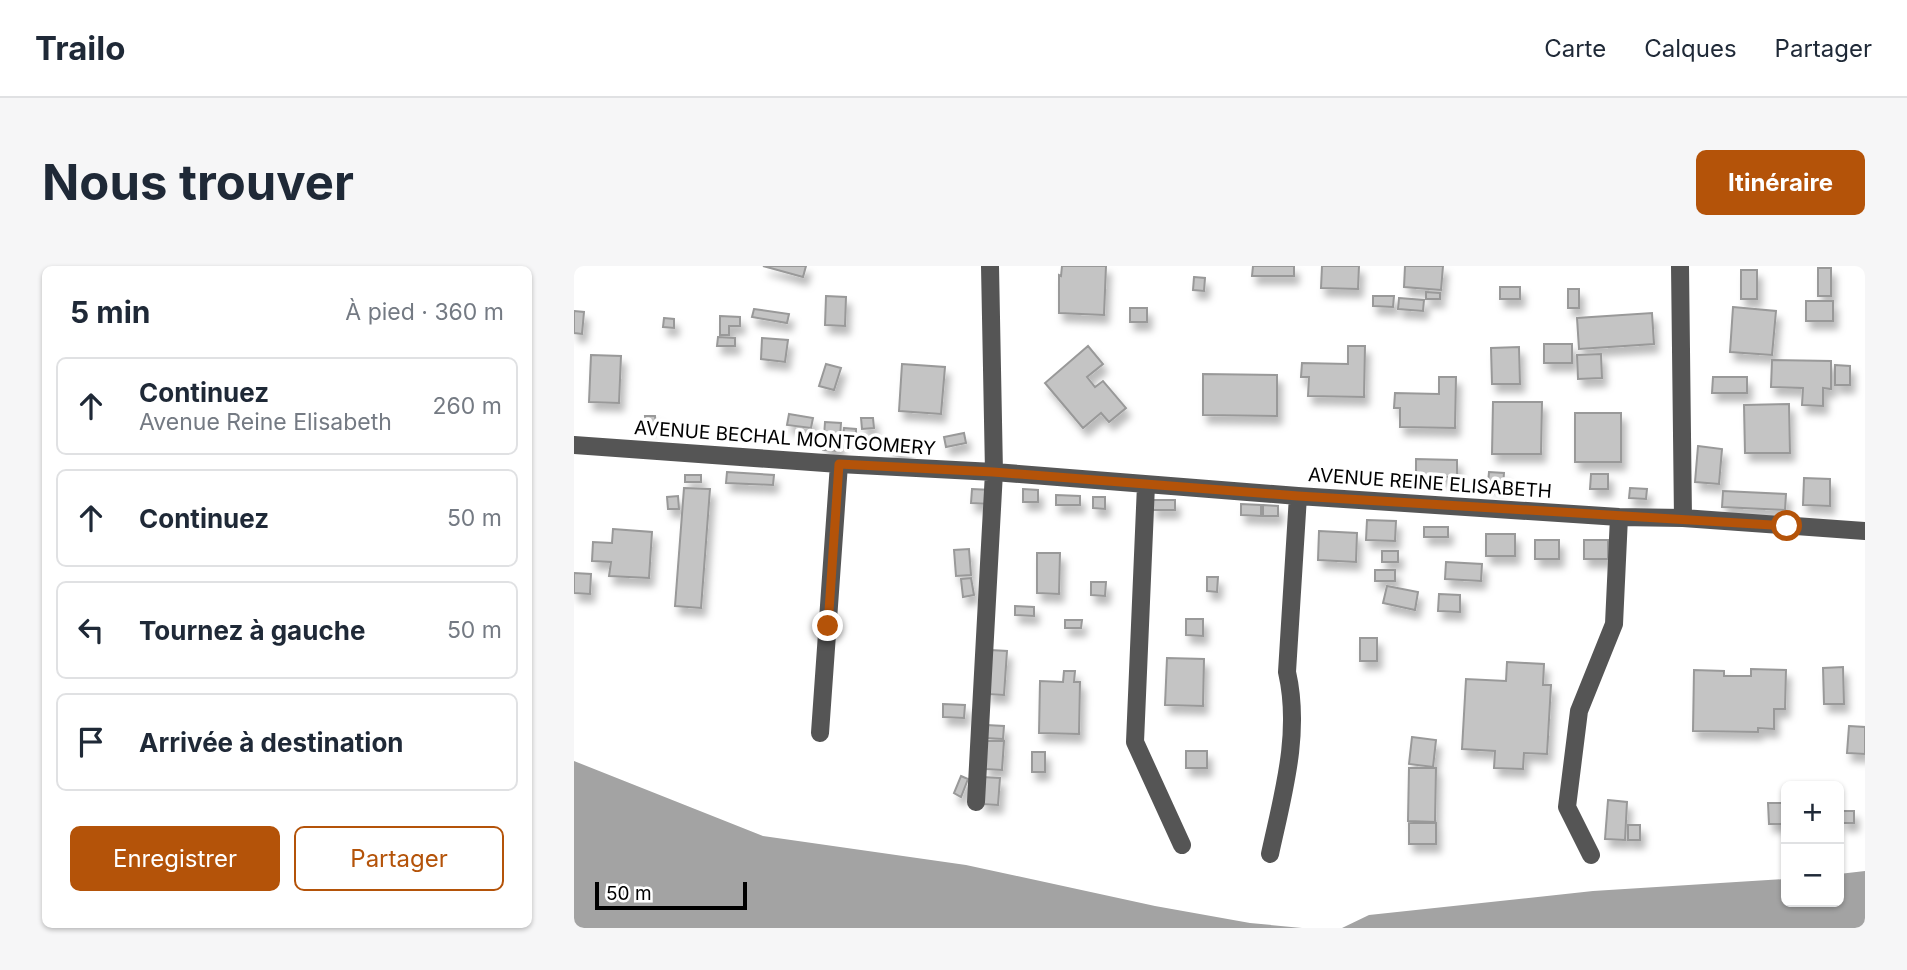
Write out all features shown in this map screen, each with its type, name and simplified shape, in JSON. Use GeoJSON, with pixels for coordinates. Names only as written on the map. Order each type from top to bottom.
{"type":"FeatureCollection","features":[{"type":"Feature","properties":{"kind":"street"},"geometry":{"type":"LineString","coordinates":[[976,802],[993,472],[990,266]]}},
{"type":"Feature","properties":{"kind":"street"},"geometry":{"type":"LineString","coordinates":[[1680,266],[1683,518]]}},
{"type":"Feature","properties":{"kind":"street","name":"AVENUE BECHAL MONTGOMERY"},"geometry":{"type":"LineString","coordinates":[[574,445],[993,472]]}},
{"type":"Feature","properties":{"kind":"street"},"geometry":{"type":"LineString","coordinates":[[820,733],[839,464]]}},
{"type":"Feature","properties":{"kind":"street","name":"AVENUE REINE ELISABETH"},"geometry":{"type":"LineString","coordinates":[[993,472],[1298,496],[1865,531]]}},
{"type":"Feature","properties":{"kind":"street"},"geometry":{"type":"LineString","coordinates":[[1146,485],[1135,743],[1182,845]]}},
{"type":"Feature","properties":{"kind":"street"},"geometry":{"type":"LineString","coordinates":[[1270,854],[1291,759],[1291,691],[1287,672],[1298,496]]}},
{"type":"Feature","properties":{"kind":"street"},"geometry":{"type":"LineString","coordinates":[[1591,855],[1567,807],[1579,711],[1614,624],[1619,517]]}},
{"type":"Feature","properties":{"kind":"shaded area"},"geometry":{"type":"Polygon","coordinates":[[[574,761],[763,836],[966,865],[1155,906],[1250,923],[1302,928],[574,928],[574,761]]]}},
{"type":"Feature","properties":{"kind":"shaded area"},"geometry":{"type":"Polygon","coordinates":[[[1865,871],[1865,928],[1342,928],[1369,915],[1593,891],[1781,879],[1781,907],[1844,907],[1844,873],[1865,871]]]}},
{"type":"Feature","properties":{"kind":"building"},"geometry":{"type":"Polygon","coordinates":[[[763,266],[806,266],[803,277],[763,266]]]}},
{"type":"Feature","properties":{"kind":"building"},"geometry":{"type":"Polygon","coordinates":[[[1062,266],[1106,266],[1104,315],[1059,313],[1059,275],[1061,276],[1062,266]]]}},
{"type":"Feature","properties":{"kind":"building"},"geometry":{"type":"Polygon","coordinates":[[[1253,266],[1294,266],[1294,276],[1252,276],[1253,266]]]}},
{"type":"Feature","properties":{"kind":"building"},"geometry":{"type":"Polygon","coordinates":[[[1322,266],[1359,266],[1358,289],[1321,288],[1322,266]]]}},
{"type":"Feature","properties":{"kind":"building"},"geometry":{"type":"Polygon","coordinates":[[[1405,266],[1443,266],[1441,290],[1404,287],[1405,266]]]}},
{"type":"Feature","properties":{"kind":"building"},"geometry":{"type":"Polygon","coordinates":[[[1818,268],[1831,268],[1831,296],[1818,296],[1818,268]]]}},
{"type":"Feature","properties":{"kind":"building"},"geometry":{"type":"Polygon","coordinates":[[[1741,270],[1757,270],[1757,299],[1741,299],[1741,270]]]}},
{"type":"Feature","properties":{"kind":"building"},"geometry":{"type":"Polygon","coordinates":[[[1194,277],[1205,278],[1204,291],[1193,290],[1194,277]]]}},
{"type":"Feature","properties":{"kind":"building"},"geometry":{"type":"Polygon","coordinates":[[[1500,287],[1520,287],[1520,299],[1500,299],[1500,287]]]}},
{"type":"Feature","properties":{"kind":"building"},"geometry":{"type":"Polygon","coordinates":[[[1568,289],[1579,289],[1579,308],[1568,308],[1568,289]]]}},
{"type":"Feature","properties":{"kind":"building"},"geometry":{"type":"Polygon","coordinates":[[[1426,292],[1440,293],[1440,299],[1426,299],[1426,292]]]}},
{"type":"Feature","properties":{"kind":"building"},"geometry":{"type":"Polygon","coordinates":[[[826,296],[846,297],[845,326],[825,325],[826,296]]]}},
{"type":"Feature","properties":{"kind":"building"},"geometry":{"type":"Polygon","coordinates":[[[1373,296],[1394,296],[1393,307],[1373,306],[1373,296]]]}},
{"type":"Feature","properties":{"kind":"building"},"geometry":{"type":"Polygon","coordinates":[[[1399,298],[1424,300],[1423,311],[1398,309],[1399,298]]]}},
{"type":"Feature","properties":{"kind":"building"},"geometry":{"type":"Polygon","coordinates":[[[1806,301],[1833,301],[1833,321],[1806,321],[1806,301]]]}},
{"type":"Feature","properties":{"kind":"building"},"geometry":{"type":"Polygon","coordinates":[[[1733,307],[1776,311],[1772,355],[1730,352],[1733,307]]]}},
{"type":"Feature","properties":{"kind":"building"},"geometry":{"type":"Polygon","coordinates":[[[1130,308],[1147,308],[1147,322],[1130,322],[1130,308]]]}},
{"type":"Feature","properties":{"kind":"building"},"geometry":{"type":"Polygon","coordinates":[[[754,309],[789,314],[787,323],[752,317],[754,309]]]}},
{"type":"Feature","properties":{"kind":"building"},"geometry":{"type":"Polygon","coordinates":[[[574,311],[584,312],[582,334],[574,333],[574,311]]]}},
{"type":"Feature","properties":{"kind":"building"},"geometry":{"type":"Polygon","coordinates":[[[1652,313],[1654,344],[1579,349],[1577,318],[1652,313]]]}},
{"type":"Feature","properties":{"kind":"building"},"geometry":{"type":"Polygon","coordinates":[[[720,316],[740,317],[740,326],[729,326],[729,335],[720,335],[720,316]]]}},
{"type":"Feature","properties":{"kind":"building"},"geometry":{"type":"Polygon","coordinates":[[[664,318],[674,319],[674,328],[663,327],[664,318]]]}},
{"type":"Feature","properties":{"kind":"building"},"geometry":{"type":"Polygon","coordinates":[[[718,337],[735,338],[735,346],[717,346],[718,337]]]}},
{"type":"Feature","properties":{"kind":"building"},"geometry":{"type":"Polygon","coordinates":[[[762,338],[788,340],[785,362],[761,359],[762,338]]]}},
{"type":"Feature","properties":{"kind":"building"},"geometry":{"type":"Polygon","coordinates":[[[1544,344],[1572,344],[1572,363],[1544,363],[1544,344]]]}},
{"type":"Feature","properties":{"kind":"building"},"geometry":{"type":"Polygon","coordinates":[[[1088,346],[1103,364],[1087,377],[1095,387],[1103,381],[1126,408],[1109,422],[1101,413],[1083,428],[1045,383],[1088,346]]]}},
{"type":"Feature","properties":{"kind":"building"},"geometry":{"type":"Polygon","coordinates":[[[1348,346],[1365,346],[1364,397],[1308,396],[1309,377],[1301,377],[1302,363],[1348,364],[1348,346]]]}},
{"type":"Feature","properties":{"kind":"building"},"geometry":{"type":"Polygon","coordinates":[[[1519,347],[1520,384],[1492,384],[1491,348],[1519,347]]]}},
{"type":"Feature","properties":{"kind":"building"},"geometry":{"type":"Polygon","coordinates":[[[1601,354],[1602,378],[1578,379],[1577,355],[1601,354]]]}},
{"type":"Feature","properties":{"kind":"building"},"geometry":{"type":"Polygon","coordinates":[[[591,355],[621,356],[619,403],[589,402],[591,355]]]}},
{"type":"Feature","properties":{"kind":"building"},"geometry":{"type":"Polygon","coordinates":[[[1772,360],[1831,361],[1831,389],[1823,388],[1823,406],[1802,405],[1803,388],[1771,387],[1772,360]]]}},
{"type":"Feature","properties":{"kind":"building"},"geometry":{"type":"Polygon","coordinates":[[[826,364],[841,368],[834,390],[819,386],[826,364]]]}},
{"type":"Feature","properties":{"kind":"building"},"geometry":{"type":"Polygon","coordinates":[[[902,364],[945,367],[941,414],[899,411],[902,364]]]}},
{"type":"Feature","properties":{"kind":"building"},"geometry":{"type":"Polygon","coordinates":[[[1835,365],[1850,366],[1850,385],[1835,385],[1835,365]]]}},
{"type":"Feature","properties":{"kind":"building"},"geometry":{"type":"Polygon","coordinates":[[[1203,374],[1277,375],[1277,416],[1203,415],[1203,374]]]}},
{"type":"Feature","properties":{"kind":"building"},"geometry":{"type":"Polygon","coordinates":[[[1439,377],[1456,377],[1455,428],[1400,427],[1400,408],[1394,408],[1395,393],[1439,394],[1439,377]]]}},
{"type":"Feature","properties":{"kind":"building"},"geometry":{"type":"Polygon","coordinates":[[[1713,377],[1747,377],[1747,393],[1712,393],[1713,377]]]}},
{"type":"Feature","properties":{"kind":"building"},"geometry":{"type":"Polygon","coordinates":[[[1493,402],[1542,402],[1541,454],[1492,454],[1493,402]]]}},
{"type":"Feature","properties":{"kind":"building"},"geometry":{"type":"Polygon","coordinates":[[[1789,404],[1790,453],[1745,453],[1744,405],[1789,404]]]}},
{"type":"Feature","properties":{"kind":"building"},"geometry":{"type":"Polygon","coordinates":[[[1575,413],[1621,413],[1621,462],[1575,462],[1575,413]]]}},
{"type":"Feature","properties":{"kind":"building"},"geometry":{"type":"Polygon","coordinates":[[[789,414],[813,418],[811,428],[787,425],[789,414]]]}},
{"type":"Feature","properties":{"kind":"building"},"geometry":{"type":"Polygon","coordinates":[[[645,416],[655,416],[656,426],[646,426],[645,416]]]}},
{"type":"Feature","properties":{"kind":"building"},"geometry":{"type":"Polygon","coordinates":[[[861,418],[873,418],[874,428],[862,429],[861,418]]]}},
{"type":"Feature","properties":{"kind":"building"},"geometry":{"type":"Polygon","coordinates":[[[825,422],[841,423],[839,451],[823,450],[825,422]]]}},
{"type":"Feature","properties":{"kind":"building"},"geometry":{"type":"Polygon","coordinates":[[[844,428],[856,429],[856,437],[843,437],[844,428]]]}},
{"type":"Feature","properties":{"kind":"building"},"geometry":{"type":"Polygon","coordinates":[[[964,433],[966,443],[946,447],[944,437],[964,433]]]}},
{"type":"Feature","properties":{"kind":"building"},"geometry":{"type":"Polygon","coordinates":[[[891,442],[906,442],[906,452],[891,452],[891,442]]]}},
{"type":"Feature","properties":{"kind":"building"},"geometry":{"type":"Polygon","coordinates":[[[1698,446],[1722,449],[1719,484],[1695,482],[1698,446]]]}},
{"type":"Feature","properties":{"kind":"building"},"geometry":{"type":"Polygon","coordinates":[[[1416,459],[1457,460],[1457,477],[1416,477],[1416,459]]]}},
{"type":"Feature","properties":{"kind":"building"},"geometry":{"type":"Polygon","coordinates":[[[727,472],[774,475],[773,485],[726,483],[727,472]]]}},
{"type":"Feature","properties":{"kind":"building"},"geometry":{"type":"Polygon","coordinates":[[[1489,472],[1504,473],[1503,486],[1488,484],[1489,472]]]}},
{"type":"Feature","properties":{"kind":"building"},"geometry":{"type":"Polygon","coordinates":[[[1591,474],[1608,474],[1608,489],[1590,489],[1591,474]]]}},
{"type":"Feature","properties":{"kind":"building"},"geometry":{"type":"Polygon","coordinates":[[[685,475],[701,475],[701,482],[685,482],[685,475]]]}},
{"type":"Feature","properties":{"kind":"building"},"geometry":{"type":"Polygon","coordinates":[[[1804,478],[1830,479],[1830,506],[1803,505],[1804,478]]]}},
{"type":"Feature","properties":{"kind":"building"},"geometry":{"type":"Polygon","coordinates":[[[684,488],[710,489],[701,608],[675,606],[684,488]]]}},
{"type":"Feature","properties":{"kind":"building"},"geometry":{"type":"Polygon","coordinates":[[[1630,488],[1647,489],[1646,499],[1629,498],[1630,488]]]}},
{"type":"Feature","properties":{"kind":"building"},"geometry":{"type":"Polygon","coordinates":[[[972,489],[991,490],[990,504],[971,503],[972,489]]]}},
{"type":"Feature","properties":{"kind":"building"},"geometry":{"type":"Polygon","coordinates":[[[1023,489],[1038,490],[1038,502],[1023,502],[1023,489]]]}},
{"type":"Feature","properties":{"kind":"building"},"geometry":{"type":"Polygon","coordinates":[[[1723,491],[1786,494],[1785,510],[1722,507],[1723,491]]]}},
{"type":"Feature","properties":{"kind":"building"},"geometry":{"type":"Polygon","coordinates":[[[1056,495],[1080,496],[1080,505],[1056,505],[1056,495]]]}},
{"type":"Feature","properties":{"kind":"building"},"geometry":{"type":"Polygon","coordinates":[[[678,496],[679,509],[668,509],[667,497],[678,496]]]}},
{"type":"Feature","properties":{"kind":"building"},"geometry":{"type":"Polygon","coordinates":[[[1093,497],[1105,497],[1105,509],[1093,508],[1093,497]]]}},
{"type":"Feature","properties":{"kind":"building"},"geometry":{"type":"Polygon","coordinates":[[[1153,500],[1175,500],[1175,510],[1152,510],[1153,500]]]}},
{"type":"Feature","properties":{"kind":"building"},"geometry":{"type":"Polygon","coordinates":[[[1241,504],[1261,505],[1261,516],[1241,515],[1241,504]]]}},
{"type":"Feature","properties":{"kind":"building"},"geometry":{"type":"Polygon","coordinates":[[[1263,505],[1278,506],[1278,516],[1263,516],[1263,505]]]}},
{"type":"Feature","properties":{"kind":"building"},"geometry":{"type":"Polygon","coordinates":[[[1367,520],[1396,521],[1395,541],[1366,540],[1367,520]]]}},
{"type":"Feature","properties":{"kind":"building"},"geometry":{"type":"Polygon","coordinates":[[[1424,527],[1448,527],[1448,537],[1424,537],[1424,527]]]}},
{"type":"Feature","properties":{"kind":"building"},"geometry":{"type":"Polygon","coordinates":[[[613,529],[652,532],[649,578],[609,576],[611,562],[592,561],[593,542],[612,543],[613,529]]]}},
{"type":"Feature","properties":{"kind":"building"},"geometry":{"type":"Polygon","coordinates":[[[1319,531],[1357,533],[1356,562],[1318,560],[1319,531]]]}},
{"type":"Feature","properties":{"kind":"building"},"geometry":{"type":"Polygon","coordinates":[[[1486,534],[1515,534],[1515,556],[1486,556],[1486,534]]]}},
{"type":"Feature","properties":{"kind":"building"},"geometry":{"type":"Polygon","coordinates":[[[1535,540],[1559,540],[1559,559],[1535,559],[1535,540]]]}},
{"type":"Feature","properties":{"kind":"building"},"geometry":{"type":"Polygon","coordinates":[[[1584,540],[1608,540],[1608,559],[1584,559],[1584,540]]]}},
{"type":"Feature","properties":{"kind":"building"},"geometry":{"type":"Polygon","coordinates":[[[969,549],[971,575],[956,576],[954,550],[969,549]]]}},
{"type":"Feature","properties":{"kind":"building"},"geometry":{"type":"Polygon","coordinates":[[[1382,551],[1398,551],[1398,562],[1382,562],[1382,551]]]}},
{"type":"Feature","properties":{"kind":"building"},"geometry":{"type":"Polygon","coordinates":[[[1037,553],[1060,553],[1059,594],[1037,593],[1037,553]]]}},
{"type":"Feature","properties":{"kind":"building"},"geometry":{"type":"Polygon","coordinates":[[[1446,562],[1482,564],[1481,581],[1445,579],[1446,562]]]}},
{"type":"Feature","properties":{"kind":"building"},"geometry":{"type":"Polygon","coordinates":[[[1375,570],[1395,570],[1395,581],[1375,581],[1375,570]]]}},
{"type":"Feature","properties":{"kind":"building"},"geometry":{"type":"Polygon","coordinates":[[[574,573],[591,574],[590,594],[574,593],[574,573]]]}},
{"type":"Feature","properties":{"kind":"building"},"geometry":{"type":"Polygon","coordinates":[[[1207,577],[1218,577],[1217,592],[1207,591],[1207,577]]]}},
{"type":"Feature","properties":{"kind":"building"},"geometry":{"type":"Polygon","coordinates":[[[971,578],[974,595],[963,597],[961,579],[971,578]]]}},
{"type":"Feature","properties":{"kind":"building"},"geometry":{"type":"Polygon","coordinates":[[[1091,582],[1106,582],[1105,596],[1091,595],[1091,582]]]}},
{"type":"Feature","properties":{"kind":"building"},"geometry":{"type":"Polygon","coordinates":[[[1387,586],[1418,592],[1415,610],[1383,603],[1387,586]]]}},
{"type":"Feature","properties":{"kind":"building"},"geometry":{"type":"Polygon","coordinates":[[[1439,594],[1460,595],[1460,612],[1438,611],[1439,594]]]}},
{"type":"Feature","properties":{"kind":"building"},"geometry":{"type":"Polygon","coordinates":[[[1015,606],[1034,607],[1034,616],[1015,615],[1015,606]]]}},
{"type":"Feature","properties":{"kind":"building"},"geometry":{"type":"Polygon","coordinates":[[[1186,619],[1203,619],[1203,636],[1186,635],[1186,619]]]}},
{"type":"Feature","properties":{"kind":"building"},"geometry":{"type":"Polygon","coordinates":[[[1065,620],[1082,620],[1081,628],[1065,628],[1065,620]]]}},
{"type":"Feature","properties":{"kind":"building"},"geometry":{"type":"Polygon","coordinates":[[[1360,638],[1377,638],[1377,661],[1360,661],[1360,638]]]}},
{"type":"Feature","properties":{"kind":"building"},"geometry":{"type":"Polygon","coordinates":[[[990,650],[1007,651],[1004,695],[987,694],[990,650]]]}},
{"type":"Feature","properties":{"kind":"building"},"geometry":{"type":"Polygon","coordinates":[[[1167,658],[1204,659],[1203,706],[1165,705],[1167,658]]]}},
{"type":"Feature","properties":{"kind":"building"},"geometry":{"type":"Polygon","coordinates":[[[1507,662],[1544,664],[1543,685],[1551,685],[1547,754],[1524,753],[1523,769],[1494,768],[1495,751],[1462,749],[1466,679],[1506,681],[1507,662]]]}},
{"type":"Feature","properties":{"kind":"building"},"geometry":{"type":"Polygon","coordinates":[[[1843,667],[1844,704],[1824,704],[1823,668],[1843,667]]]}},
{"type":"Feature","properties":{"kind":"building"},"geometry":{"type":"Polygon","coordinates":[[[1751,669],[1786,670],[1785,709],[1774,709],[1774,729],[1758,728],[1758,732],[1693,731],[1694,670],[1724,671],[1724,676],[1751,676],[1751,669]]]}},
{"type":"Feature","properties":{"kind":"building"},"geometry":{"type":"Polygon","coordinates":[[[1064,671],[1075,671],[1074,682],[1080,682],[1079,734],[1039,733],[1040,681],[1063,682],[1064,671]]]}},
{"type":"Feature","properties":{"kind":"building"},"geometry":{"type":"Polygon","coordinates":[[[943,704],[965,705],[964,718],[943,717],[943,704]]]}},
{"type":"Feature","properties":{"kind":"building"},"geometry":{"type":"Polygon","coordinates":[[[986,725],[1004,726],[1003,739],[985,738],[986,725]]]}},
{"type":"Feature","properties":{"kind":"building"},"geometry":{"type":"Polygon","coordinates":[[[1849,726],[1865,727],[1865,754],[1847,753],[1849,726]]]}},
{"type":"Feature","properties":{"kind":"building"},"geometry":{"type":"Polygon","coordinates":[[[1412,737],[1436,740],[1433,767],[1409,764],[1412,737]]]}},
{"type":"Feature","properties":{"kind":"building"},"geometry":{"type":"Polygon","coordinates":[[[986,741],[1004,741],[1002,770],[985,769],[986,741]]]}},
{"type":"Feature","properties":{"kind":"building"},"geometry":{"type":"Polygon","coordinates":[[[1186,751],[1207,751],[1207,768],[1186,768],[1186,751]]]}},
{"type":"Feature","properties":{"kind":"building"},"geometry":{"type":"Polygon","coordinates":[[[1032,752],[1045,752],[1045,772],[1032,772],[1032,752]]]}},
{"type":"Feature","properties":{"kind":"building"},"geometry":{"type":"Polygon","coordinates":[[[1409,768],[1436,768],[1435,822],[1408,821],[1409,768]]]}},
{"type":"Feature","properties":{"kind":"building"},"geometry":{"type":"Polygon","coordinates":[[[961,776],[968,779],[961,797],[954,793],[961,776]]]}},
{"type":"Feature","properties":{"kind":"building"},"geometry":{"type":"Polygon","coordinates":[[[982,777],[1000,778],[998,805],[981,804],[982,777]]]}},
{"type":"Feature","properties":{"kind":"building"},"geometry":{"type":"Polygon","coordinates":[[[1608,800],[1627,802],[1625,840],[1605,839],[1608,800]]]}},
{"type":"Feature","properties":{"kind":"building"},"geometry":{"type":"Polygon","coordinates":[[[1768,803],[1781,803],[1781,824],[1769,824],[1768,803]]]}},
{"type":"Feature","properties":{"kind":"building"},"geometry":{"type":"Polygon","coordinates":[[[1844,811],[1854,811],[1854,823],[1844,823],[1844,811]]]}},
{"type":"Feature","properties":{"kind":"building"},"geometry":{"type":"Polygon","coordinates":[[[1409,823],[1436,823],[1436,844],[1409,844],[1409,823]]]}},
{"type":"Feature","properties":{"kind":"building"},"geometry":{"type":"Polygon","coordinates":[[[1628,825],[1640,825],[1640,840],[1628,840],[1628,825]]]}},
{"type":"Feature","properties":{"kind":"route"},"geometry":{"type":"LineString","coordinates":[[828,626],[839,464],[1787,526]]}}]}
